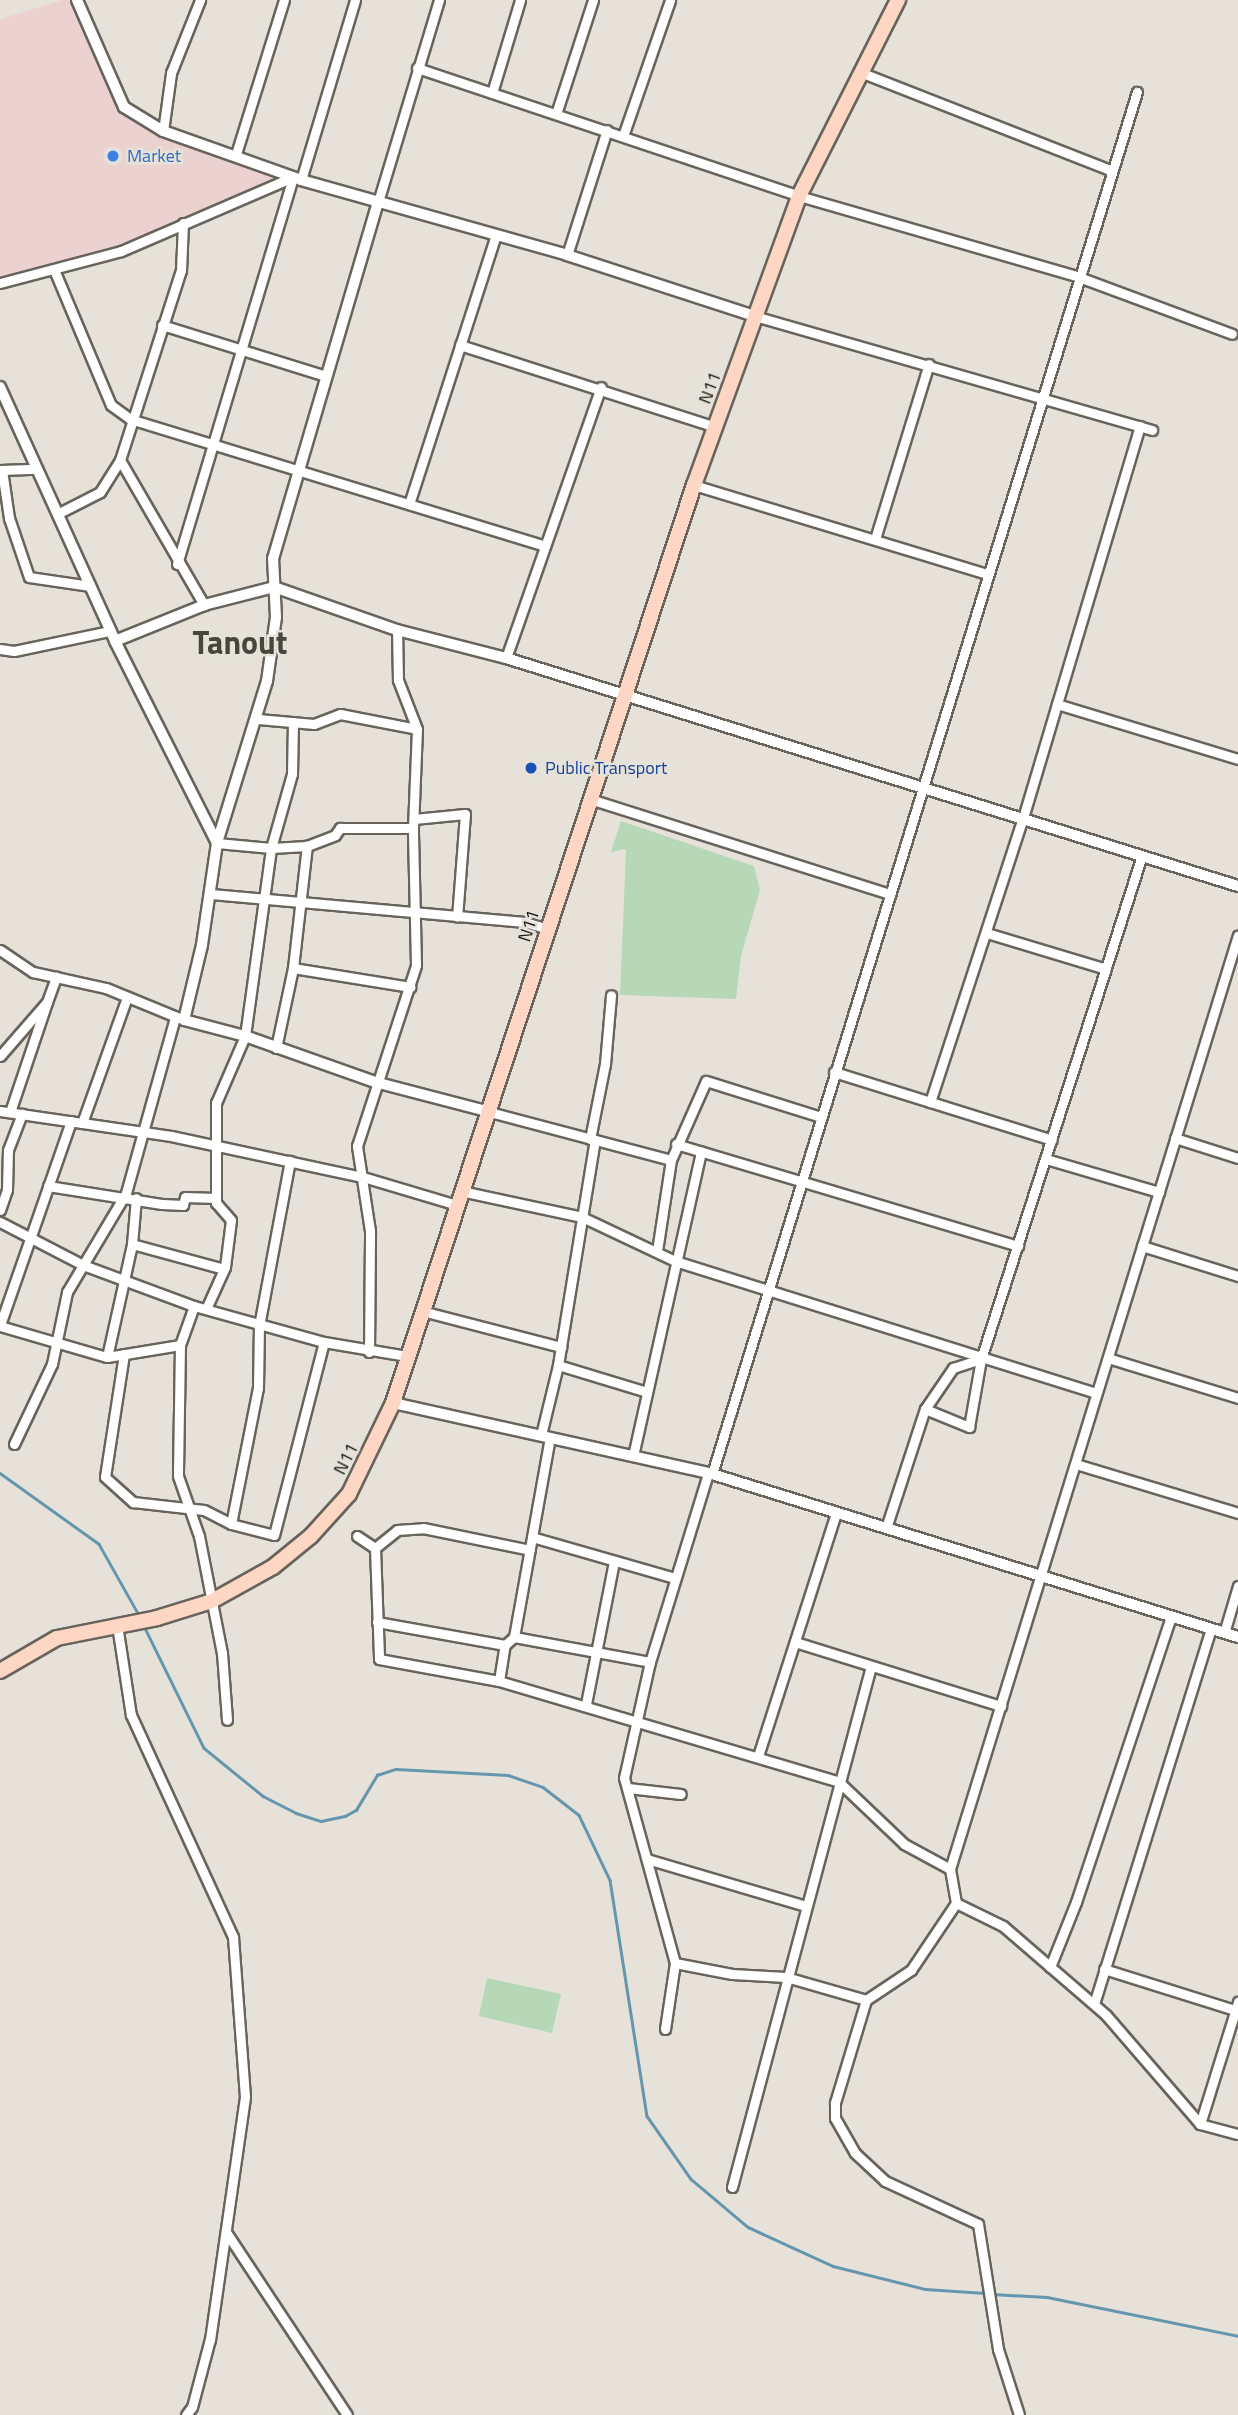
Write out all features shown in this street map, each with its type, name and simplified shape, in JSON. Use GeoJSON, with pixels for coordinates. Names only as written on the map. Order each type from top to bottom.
{"type":"FeatureCollection","features":[{"type":"Feature","properties":{"kind":"main road","name":"N11"},"geometry":{"type":"LineString","coordinates":[[0,1671],[57,1638],[158,1618],[212,1601],[273,1567],[349,1494],[393,1403],[486,1111],[694,485],[758,317],[799,196],[898,0]]}},
{"type":"Feature","properties":{"kind":"street"},"geometry":{"type":"LineString","coordinates":[[78,0],[124,107],[163,131],[236,154],[297,178],[568,255],[758,317],[1152,430]]}},
{"type":"Feature","properties":{"kind":"street"},"geometry":{"type":"LineString","coordinates":[[163,131],[171,73],[200,0]]}},
{"type":"Feature","properties":{"kind":"street"},"geometry":{"type":"LineString","coordinates":[[236,154],[284,0]]}},
{"type":"Feature","properties":{"kind":"street"},"geometry":{"type":"LineString","coordinates":[[177,564],[212,444],[355,0]]}},
{"type":"Feature","properties":{"kind":"street"},"geometry":{"type":"LineString","coordinates":[[14,1444],[52,1364],[67,1292],[123,1197],[141,1132],[179,1018],[211,894],[217,843],[258,719],[275,617],[273,558],[439,0]]}},
{"type":"Feature","properties":{"kind":"street"},"geometry":{"type":"LineString","coordinates":[[492,93],[520,0]]}},
{"type":"Feature","properties":{"kind":"street"},"geometry":{"type":"LineString","coordinates":[[556,114],[593,0]]}},
{"type":"Feature","properties":{"kind":"street"},"geometry":{"type":"LineString","coordinates":[[623,136],[670,0]]}},
{"type":"Feature","properties":{"kind":"street"},"geometry":{"type":"LineString","coordinates":[[418,68],[799,196],[1079,277],[1232,334]]}},
{"type":"Feature","properties":{"kind":"street"},"geometry":{"type":"LineString","coordinates":[[860,72],[1112,171]]}},
{"type":"Feature","properties":{"kind":"street"},"geometry":{"type":"LineString","coordinates":[[665,2029],[675,1963],[647,1859],[637,1836],[624,1778],[650,1662],[1137,92]]}},
{"type":"Feature","properties":{"kind":"street"},"geometry":{"type":"LineString","coordinates":[[568,255],[607,130]]}},
{"type":"Feature","properties":{"kind":"street"},"geometry":{"type":"LineString","coordinates":[[0,283],[55,272],[121,251],[183,223],[297,178]]}},
{"type":"Feature","properties":{"kind":"street"},"geometry":{"type":"LineString","coordinates":[[57,514],[100,492],[120,460],[130,419],[181,270],[183,223]]}},
{"type":"Feature","properties":{"kind":"street"},"geometry":{"type":"LineString","coordinates":[[409,504],[496,235]]}},
{"type":"Feature","properties":{"kind":"street"},"geometry":{"type":"LineString","coordinates":[[55,272],[111,405],[130,419],[545,546]]}},
{"type":"Feature","properties":{"kind":"street"},"geometry":{"type":"LineString","coordinates":[[162,325],[326,376]]}},
{"type":"Feature","properties":{"kind":"street"},"geometry":{"type":"LineString","coordinates":[[460,345],[601,387],[715,427]]}},
{"type":"Feature","properties":{"kind":"street"},"geometry":{"type":"LineString","coordinates":[[875,539],[929,364]]}},
{"type":"Feature","properties":{"kind":"street"},"geometry":{"type":"LineString","coordinates":[[0,387],[113,636],[217,843]]}},
{"type":"Feature","properties":{"kind":"street"},"geometry":{"type":"LineString","coordinates":[[506,658],[601,387]]}},
{"type":"Feature","properties":{"kind":"street"},"geometry":{"type":"LineString","coordinates":[[930,1102],[1023,818],[1140,426]]}},
{"type":"Feature","properties":{"kind":"street"},"geometry":{"type":"LineString","coordinates":[[120,460],[177,564],[204,605]]}},
{"type":"Feature","properties":{"kind":"street"},"geometry":{"type":"LineString","coordinates":[[37,469],[1,470],[9,517],[29,577],[90,586]]}},
{"type":"Feature","properties":{"kind":"street"},"geometry":{"type":"LineString","coordinates":[[694,485],[987,574]]}},
{"type":"Feature","properties":{"kind":"street"},"geometry":{"type":"LineString","coordinates":[[0,649],[13,651],[113,636],[204,605],[274,587],[397,630],[506,658],[624,698],[921,786],[1238,886]]}},
{"type":"Feature","properties":{"kind":"street"},"geometry":{"type":"LineString","coordinates":[[369,1352],[370,1231],[357,1146],[375,1083],[416,965],[413,823],[417,729],[398,680],[397,630]]}},
{"type":"Feature","properties":{"kind":"street"},"geometry":{"type":"LineString","coordinates":[[1057,704],[1238,759]]}},
{"type":"Feature","properties":{"kind":"street"},"geometry":{"type":"LineString","coordinates":[[258,719],[314,724],[340,714],[417,729]]}},
{"type":"Feature","properties":{"kind":"street"},"geometry":{"type":"LineString","coordinates":[[206,1310],[224,1269],[231,1220],[216,1198],[216,1103],[245,1036],[271,848],[292,774],[293,722]]}},
{"type":"Feature","properties":{"kind":"street"},"geometry":{"type":"LineString","coordinates":[[590,799],[889,894]]}},
{"type":"Feature","properties":{"kind":"street"},"geometry":{"type":"LineString","coordinates":[[217,843],[271,848],[307,846],[335,835],[340,828],[413,823],[465,814],[457,917]]}},
{"type":"Feature","properties":{"kind":"street"},"geometry":{"type":"LineString","coordinates":[[276,1048],[293,968],[307,846]]}},
{"type":"Feature","properties":{"kind":"street"},"geometry":{"type":"LineString","coordinates":[[925,1409],[969,1427],[981,1359],[1142,855]]}},
{"type":"Feature","properties":{"kind":"street"},"geometry":{"type":"LineString","coordinates":[[211,894],[524,922],[548,929]]}},
{"type":"Feature","properties":{"kind":"street"},"geometry":{"type":"LineString","coordinates":[[987,933],[1106,969]]}},
{"type":"Feature","properties":{"kind":"street"},"geometry":{"type":"LineString","coordinates":[[1020,2415],[998,2349],[978,2224],[885,2181],[855,2153],[835,2118],[866,2000],[911,1970],[956,1903],[950,1869],[1238,934]]}},
{"type":"Feature","properties":{"kind":"street"},"geometry":{"type":"LineString","coordinates":[[0,950],[33,972],[127,997],[179,1018],[245,1036],[375,1083],[671,1160]]}},
{"type":"Feature","properties":{"kind":"street"},"geometry":{"type":"LineString","coordinates":[[293,968],[410,988]]}},
{"type":"Feature","properties":{"kind":"street"},"geometry":{"type":"LineString","coordinates":[[56,977],[5,1111],[214,1145],[363,1177],[457,1205]]}},
{"type":"Feature","properties":{"kind":"street"},"geometry":{"type":"LineString","coordinates":[[499,1681],[505,1645],[514,1637],[530,1550],[545,1436],[605,1064],[611,995]]}},
{"type":"Feature","properties":{"kind":"street"},"geometry":{"type":"LineString","coordinates":[[82,1123],[127,997]]}},
{"type":"Feature","properties":{"kind":"street"},"geometry":{"type":"LineString","coordinates":[[0,1056],[47,1002]]}},
{"type":"Feature","properties":{"kind":"street"},"geometry":{"type":"LineString","coordinates":[[834,1072],[1052,1140]]}},
{"type":"Feature","properties":{"kind":"street"},"geometry":{"type":"LineString","coordinates":[[657,1251],[671,1160],[706,1080],[821,1117]]}},
{"type":"Feature","properties":{"kind":"street"},"geometry":{"type":"LineString","coordinates":[[0,1210],[7,1190],[8,1150],[22,1114]]}},
{"type":"Feature","properties":{"kind":"street"},"geometry":{"type":"LineString","coordinates":[[71,1121],[0,1326],[107,1357],[180,1345]]}},
{"type":"Feature","properties":{"kind":"street"},"geometry":{"type":"LineString","coordinates":[[1175,1138],[1238,1158]]}},
{"type":"Feature","properties":{"kind":"street"},"geometry":{"type":"LineString","coordinates":[[676,1144],[1018,1246]]}},
{"type":"Feature","properties":{"kind":"street"},"geometry":{"type":"LineString","coordinates":[[633,1456],[701,1151]]}},
{"type":"Feature","properties":{"kind":"street"},"geometry":{"type":"LineString","coordinates":[[1046,1159],[1159,1192]]}},
{"type":"Feature","properties":{"kind":"street"},"geometry":{"type":"LineString","coordinates":[[231,1524],[258,1388],[259,1326],[290,1161]]}},
{"type":"Feature","properties":{"kind":"street"},"geometry":{"type":"LineString","coordinates":[[47,1186],[183,1205],[185,1198],[216,1198]]}},
{"type":"Feature","properties":{"kind":"street"},"geometry":{"type":"LineString","coordinates":[[461,1191],[582,1217],[675,1261],[768,1287],[981,1359],[1096,1393]]}},
{"type":"Feature","properties":{"kind":"street"},"geometry":{"type":"LineString","coordinates":[[107,1357],[132,1244],[136,1198]]}},
{"type":"Feature","properties":{"kind":"street"},"geometry":{"type":"LineString","coordinates":[[0,1222],[83,1265],[206,1310],[324,1342],[369,1352],[407,1356]]}},
{"type":"Feature","properties":{"kind":"street"},"geometry":{"type":"LineString","coordinates":[[132,1244],[224,1269]]}},
{"type":"Feature","properties":{"kind":"street"},"geometry":{"type":"LineString","coordinates":[[1142,1246],[1238,1276]]}},
{"type":"Feature","properties":{"kind":"street"},"geometry":{"type":"LineString","coordinates":[[194,1306],[180,1345],[178,1476],[191,1512],[212,1601],[222,1653],[227,1720]]}},
{"type":"Feature","properties":{"kind":"street"},"geometry":{"type":"LineString","coordinates":[[422,1311],[561,1347]]}},
{"type":"Feature","properties":{"kind":"street"},"geometry":{"type":"LineString","coordinates":[[124,1354],[105,1477],[133,1502],[191,1512],[204,1510],[231,1524],[274,1535],[324,1342]]}},
{"type":"Feature","properties":{"kind":"street"},"geometry":{"type":"LineString","coordinates":[[1108,1358],[1238,1398]]}},
{"type":"Feature","properties":{"kind":"street"},"geometry":{"type":"LineString","coordinates":[[886,1528],[925,1409],[953,1368],[981,1359]]}},
{"type":"Feature","properties":{"kind":"street"},"geometry":{"type":"LineString","coordinates":[[558,1365],[647,1392]]}},
{"type":"Feature","properties":{"kind":"street"},"geometry":{"type":"LineString","coordinates":[[393,1403],[710,1474],[1238,1637]]}},
{"type":"Feature","properties":{"kind":"street"},"geometry":{"type":"LineString","coordinates":[[1076,1464],[1238,1513]]}},
{"type":"Feature","properties":{"kind":"street"},"geometry":{"type":"LineString","coordinates":[[758,1756],[836,1513]]}},
{"type":"Feature","properties":{"kind":"street"},"geometry":{"type":"LineString","coordinates":[[375,1548],[397,1530],[423,1528],[530,1550]]}},
{"type":"Feature","properties":{"kind":"street"},"geometry":{"type":"LineString","coordinates":[[357,1536],[375,1548]]}},
{"type":"Feature","properties":{"kind":"street"},"geometry":{"type":"LineString","coordinates":[[532,1537],[676,1578]]}},
{"type":"Feature","properties":{"kind":"street"},"geometry":{"type":"LineString","coordinates":[[375,1548],[379,1659],[499,1681],[586,1704],[839,1782],[904,1844],[950,1869]]}},
{"type":"Feature","properties":{"kind":"street"},"geometry":{"type":"LineString","coordinates":[[586,1704],[614,1561]]}},
{"type":"Feature","properties":{"kind":"street"},"geometry":{"type":"LineString","coordinates":[[1224,1633],[1238,1586]]}},
{"type":"Feature","properties":{"kind":"street"},"geometry":{"type":"LineString","coordinates":[[1050,1967],[1076,1902],[1171,1616]]}},
{"type":"Feature","properties":{"kind":"street"},"geometry":{"type":"LineString","coordinates":[[377,1622],[505,1645]]}},
{"type":"Feature","properties":{"kind":"street"},"geometry":{"type":"LineString","coordinates":[[124,1623],[131,1715],[233,1937],[245,2096],[211,2339],[192,2407],[186,2415]]}},
{"type":"Feature","properties":{"kind":"street"},"geometry":{"type":"LineString","coordinates":[[1094,2004],[1210,1629]]}},
{"type":"Feature","properties":{"kind":"street"},"geometry":{"type":"LineString","coordinates":[[514,1637],[650,1662]]}},
{"type":"Feature","properties":{"kind":"street"},"geometry":{"type":"LineString","coordinates":[[795,1642],[1001,1706]]}},
{"type":"Feature","properties":{"kind":"street"},"geometry":{"type":"LineString","coordinates":[[732,2187],[871,1666]]}},
{"type":"Feature","properties":{"kind":"street"},"geometry":{"type":"LineString","coordinates":[[628,1788],[681,1794]]}},
{"type":"Feature","properties":{"kind":"street"},"geometry":{"type":"LineString","coordinates":[[647,1859],[806,1906]]}},
{"type":"Feature","properties":{"kind":"street"},"geometry":{"type":"LineString","coordinates":[[956,1903],[1003,1926],[1094,2004],[1200,2124],[1238,2134]]}},
{"type":"Feature","properties":{"kind":"street"},"geometry":{"type":"LineString","coordinates":[[675,1963],[732,1974],[786,1977],[866,2000]]}},
{"type":"Feature","properties":{"kind":"street"},"geometry":{"type":"LineString","coordinates":[[1104,1969],[1237,2006],[1200,2124]]}},
{"type":"Feature","properties":{"kind":"street"},"geometry":{"type":"LineString","coordinates":[[226,2231],[347,2415]]}},
{"type":"Feature","properties":{"kind":"shaded area","name":"Market"},"geometry":{"type":"Polygon","coordinates":[[[63,0],[78,0],[124,107],[166,133],[287,178],[116,252],[0,281],[0,19],[63,0]]]}},
{"type":"Feature","properties":{"kind":"green space"},"geometry":{"type":"Polygon","coordinates":[[[621,821],[754,866],[760,890],[741,956],[736,999],[620,995],[626,849],[611,852],[621,821]]]}},
{"type":"Feature","properties":{"kind":"green space"},"geometry":{"type":"Polygon","coordinates":[[[487,1978],[561,1994],[552,2033],[479,2016],[487,1978]]]}},
{"type":"Feature","properties":{"kind":"waterway"},"geometry":{"type":"LineString","coordinates":[[0,1473],[99,1544],[139,1615]]}},
{"type":"Feature","properties":{"kind":"waterway"},"geometry":{"type":"LineString","coordinates":[[143,1624],[204,1748],[263,1796],[296,1813],[321,1821],[345,1816],[356,1810],[377,1775],[396,1769],[508,1775],[543,1787],[579,1815],[610,1880],[647,2116],[691,2179],[748,2227],[833,2266],[925,2289],[985,2293]]}},
{"type":"Feature","properties":{"kind":"waterway"},"geometry":{"type":"LineString","coordinates":[[992,2294],[1047,2297],[1238,2336]]}},
{"type":"Feature","properties":{"kind":"place","name":"Market"},"geometry":{"type":"Point","coordinates":[113,156]}},
{"type":"Feature","properties":{"kind":"place","name":"Public Transport"},"geometry":{"type":"Point","coordinates":[531,768]}},
{"type":"Feature","properties":{"kind":"district","name":"Tanout"},"geometry":{"type":"Point","coordinates":[240,642]}}]}
